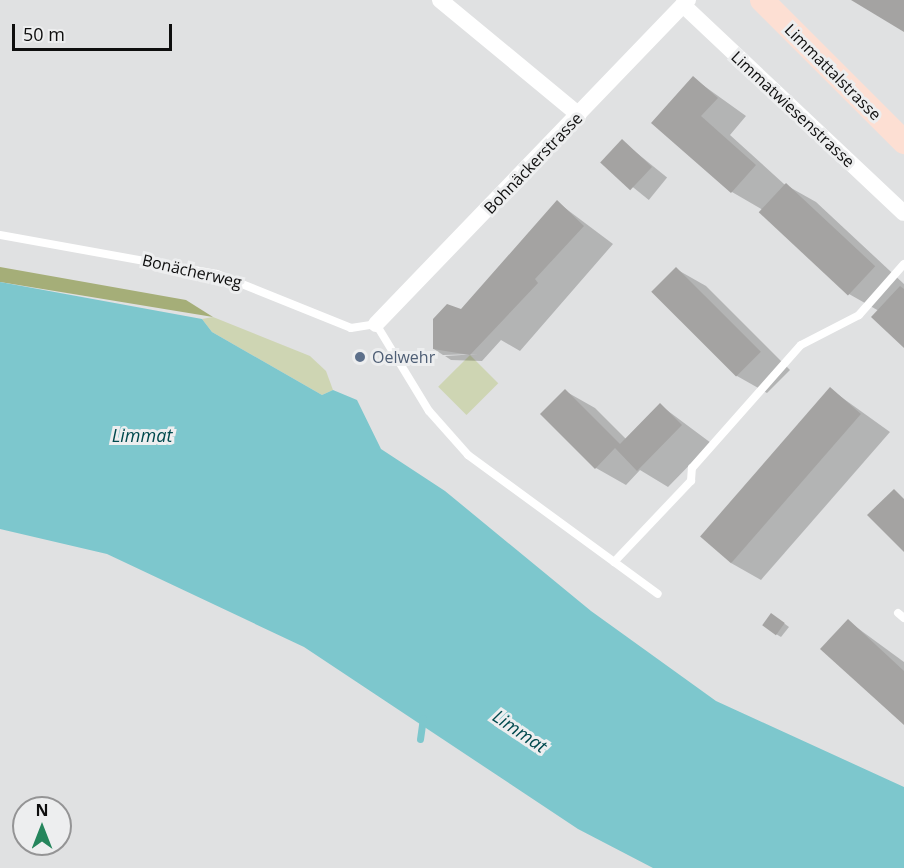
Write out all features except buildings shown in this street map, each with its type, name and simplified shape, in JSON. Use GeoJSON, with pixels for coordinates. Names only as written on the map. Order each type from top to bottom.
{"type":"FeatureCollection","features":[{"type":"Feature","properties":{"kind":"main road","name":"Limmattalstrasse"},"geometry":{"type":"LineString","coordinates":[[762,0],[904,142]]}},
{"type":"Feature","properties":{"kind":"street"},"geometry":{"type":"LineString","coordinates":[[440,0],[579,115]]}},
{"type":"Feature","properties":{"kind":"street","name":"Bohnäckerstrasse"},"geometry":{"type":"LineString","coordinates":[[376,324],[685,2]]}},
{"type":"Feature","properties":{"kind":"street","name":"Limmatwiesenstrasse"},"geometry":{"type":"LineString","coordinates":[[685,2],[904,213]]}},
{"type":"Feature","properties":{"kind":"lane","name":"Bonächerweg"},"geometry":{"type":"LineString","coordinates":[[0,235],[217,274],[351,328],[376,324]]}},
{"type":"Feature","properties":{"kind":"lane"},"geometry":{"type":"LineString","coordinates":[[614,562],[691,481],[692,468],[801,345],[859,315],[904,264]]}},
{"type":"Feature","properties":{"kind":"lane"},"geometry":{"type":"LineString","coordinates":[[376,324],[429,411],[468,455],[658,594]]}},
{"type":"Feature","properties":{"kind":"green space"},"geometry":{"type":"Polygon","coordinates":[[[0,267],[186,300],[213,317],[0,282],[0,267]]]}},
{"type":"Feature","properties":{"kind":"green space"},"geometry":{"type":"Polygon","coordinates":[[[213,317],[310,356],[326,371],[333,390],[322,395],[212,332],[202,319],[213,317]]]}},
{"type":"Feature","properties":{"kind":"green space"},"geometry":{"type":"Polygon","coordinates":[[[470,355],[498,383],[466,415],[438,387],[470,355]]]}},
{"type":"Feature","properties":{"kind":"water","name":"Limmat"},"geometry":{"type":"Polygon","coordinates":[[[0,282],[202,319],[212,332],[322,395],[333,390],[357,400],[381,449],[445,491],[591,611],[716,701],[904,787],[904,868],[653,868],[578,829],[304,647],[107,554],[0,529],[0,282]]]}},
{"type":"Feature","properties":{"kind":"waterway"},"geometry":{"type":"LineString","coordinates":[[420,739],[423,718]]}},
{"type":"Feature","properties":{"kind":"place","name":"Oelwehr"},"geometry":{"type":"Point","coordinates":[360,357]}}]}
